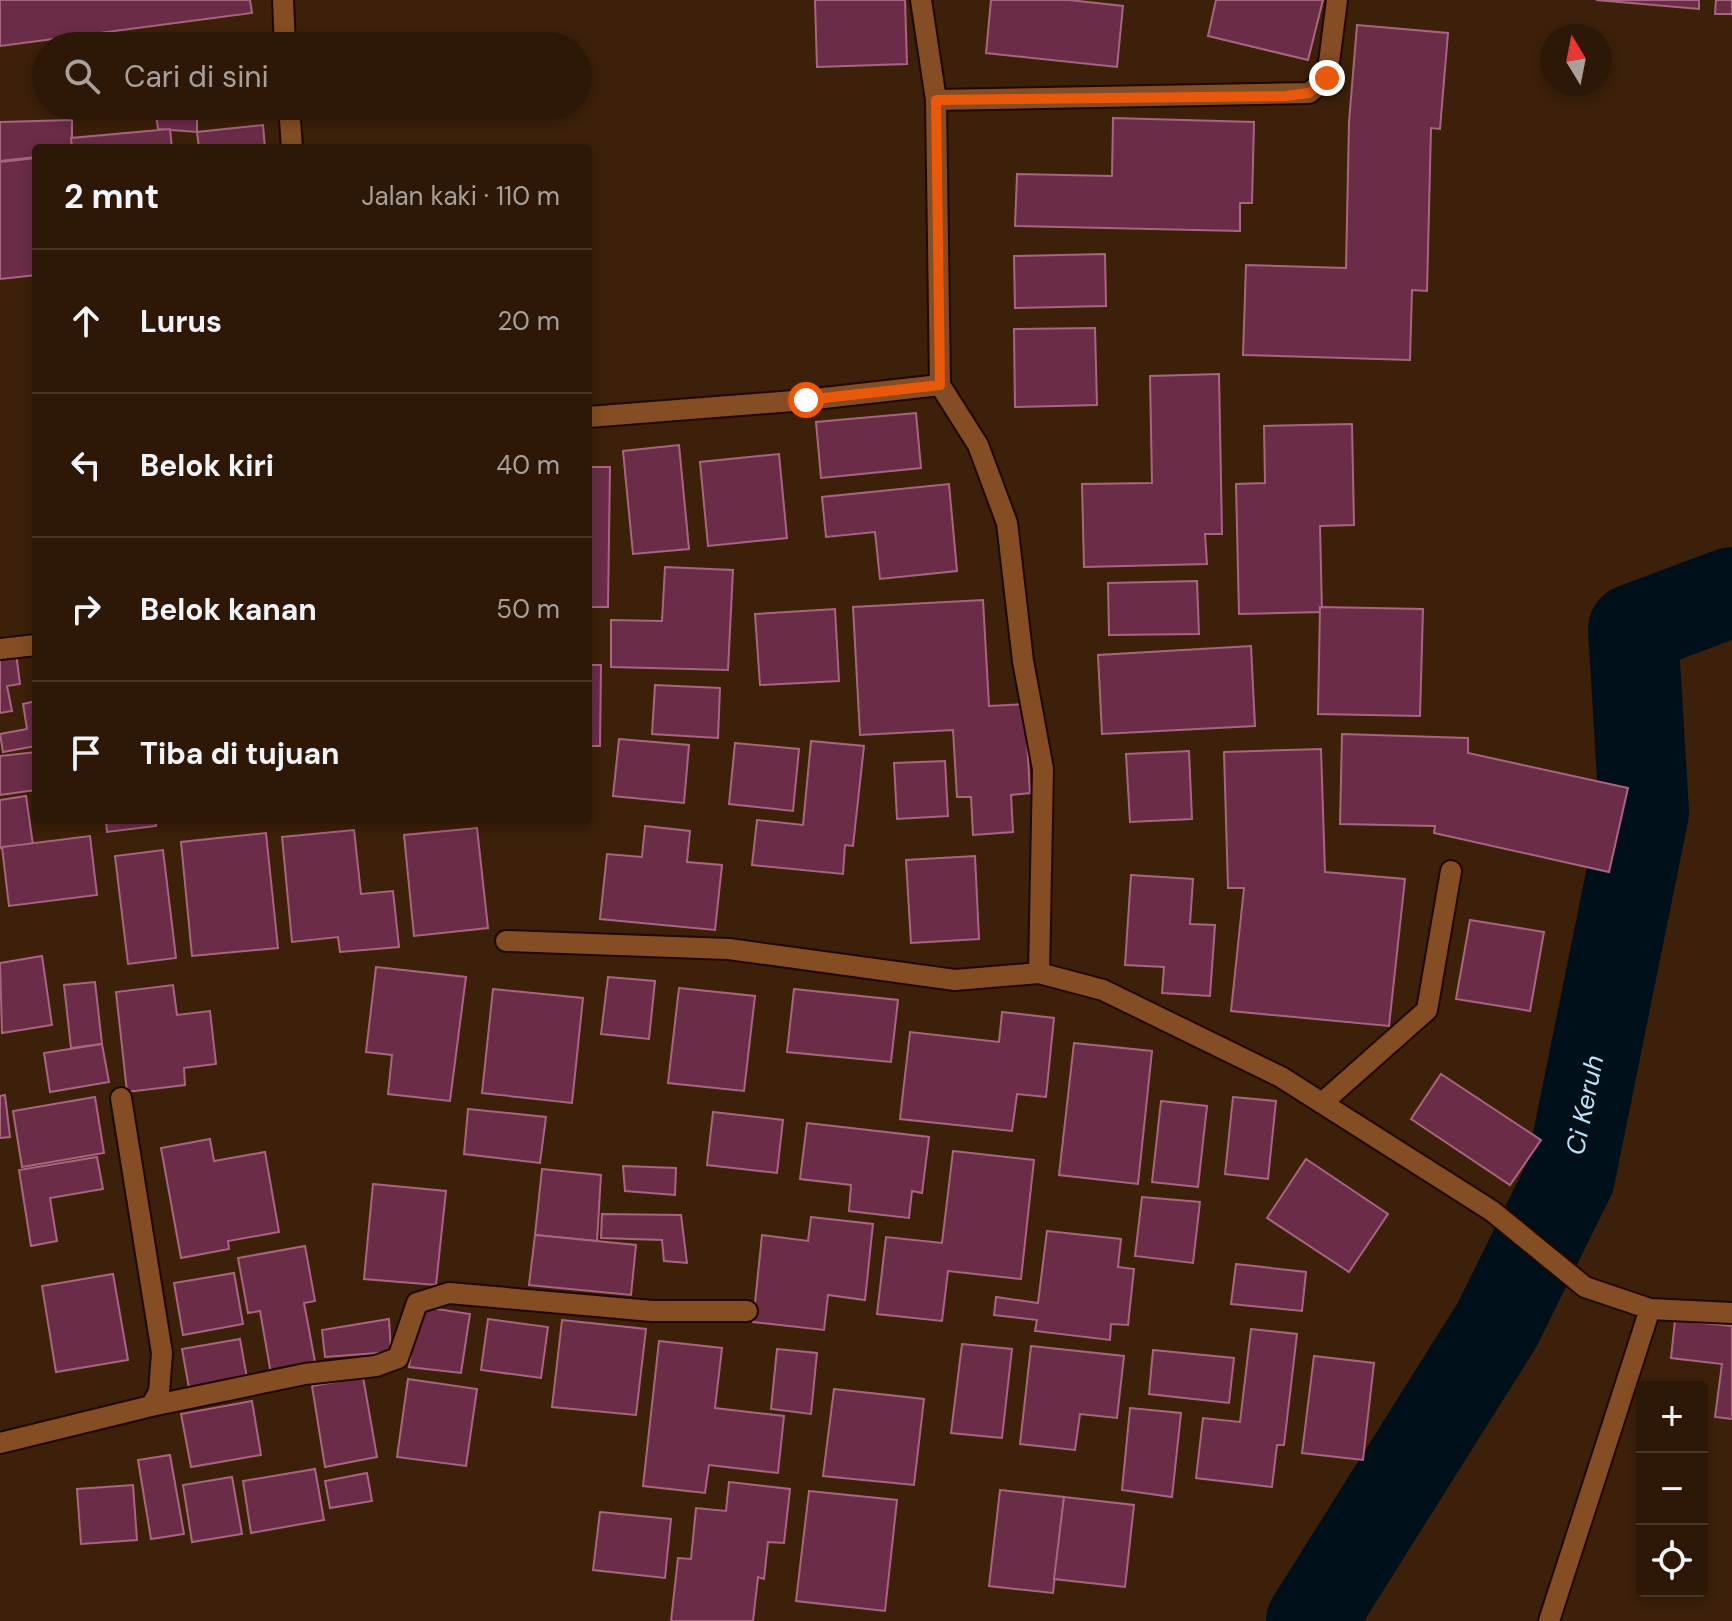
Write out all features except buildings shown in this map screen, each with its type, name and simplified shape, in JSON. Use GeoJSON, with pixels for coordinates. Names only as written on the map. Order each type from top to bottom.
{"type":"FeatureCollection","features":[{"type":"Feature","properties":{"kind":"street"},"geometry":{"type":"LineString","coordinates":[[283,0],[284,32]]}},
{"type":"Feature","properties":{"kind":"street"},"geometry":{"type":"LineString","coordinates":[[921,0],[936,100],[940,385],[978,445],[1007,523],[1023,661],[1043,769],[1039,973]]}},
{"type":"Feature","properties":{"kind":"street"},"geometry":{"type":"LineString","coordinates":[[936,100],[1309,93],[1327,78],[1337,0]]}},
{"type":"Feature","properties":{"kind":"street"},"geometry":{"type":"LineString","coordinates":[[290,120],[292,144]]}},
{"type":"Feature","properties":{"kind":"street"},"geometry":{"type":"LineString","coordinates":[[592,417],[806,400],[940,385]]}},
{"type":"Feature","properties":{"kind":"street"},"geometry":{"type":"LineString","coordinates":[[0,649],[32,645]]}},
{"type":"Feature","properties":{"kind":"street"},"geometry":{"type":"LineString","coordinates":[[1322,1103],[1427,1010],[1451,871]]}},
{"type":"Feature","properties":{"kind":"street"},"geometry":{"type":"LineString","coordinates":[[506,941],[729,949],[955,980],[1039,973],[1103,990],[1281,1077],[1492,1211],[1585,1287],[1650,1309],[1732,1313]]}},
{"type":"Feature","properties":{"kind":"street"},"geometry":{"type":"LineString","coordinates":[[121,1098],[162,1353],[159,1392],[151,1406]]}},
{"type":"Feature","properties":{"kind":"street"},"geometry":{"type":"LineString","coordinates":[[0,1443],[151,1406],[305,1374],[376,1366],[398,1358],[417,1303],[449,1293],[652,1311],[747,1311]]}},
{"type":"Feature","properties":{"kind":"street"},"geometry":{"type":"LineString","coordinates":[[1549,1621],[1650,1309]]}},
{"type":"Feature","properties":{"kind":"waterway","name":"Ci Keruh"},"geometry":{"type":"LineString","coordinates":[[1311,1621],[1497,1325],[1570,1177],[1644,812],[1633,629],[1732,592]]}},
{"type":"Feature","properties":{"kind":"route"},"geometry":{"type":"LineString","coordinates":[[806,400],[940,385],[936,100],[1286,96],[1309,93],[1327,78]]}}]}
